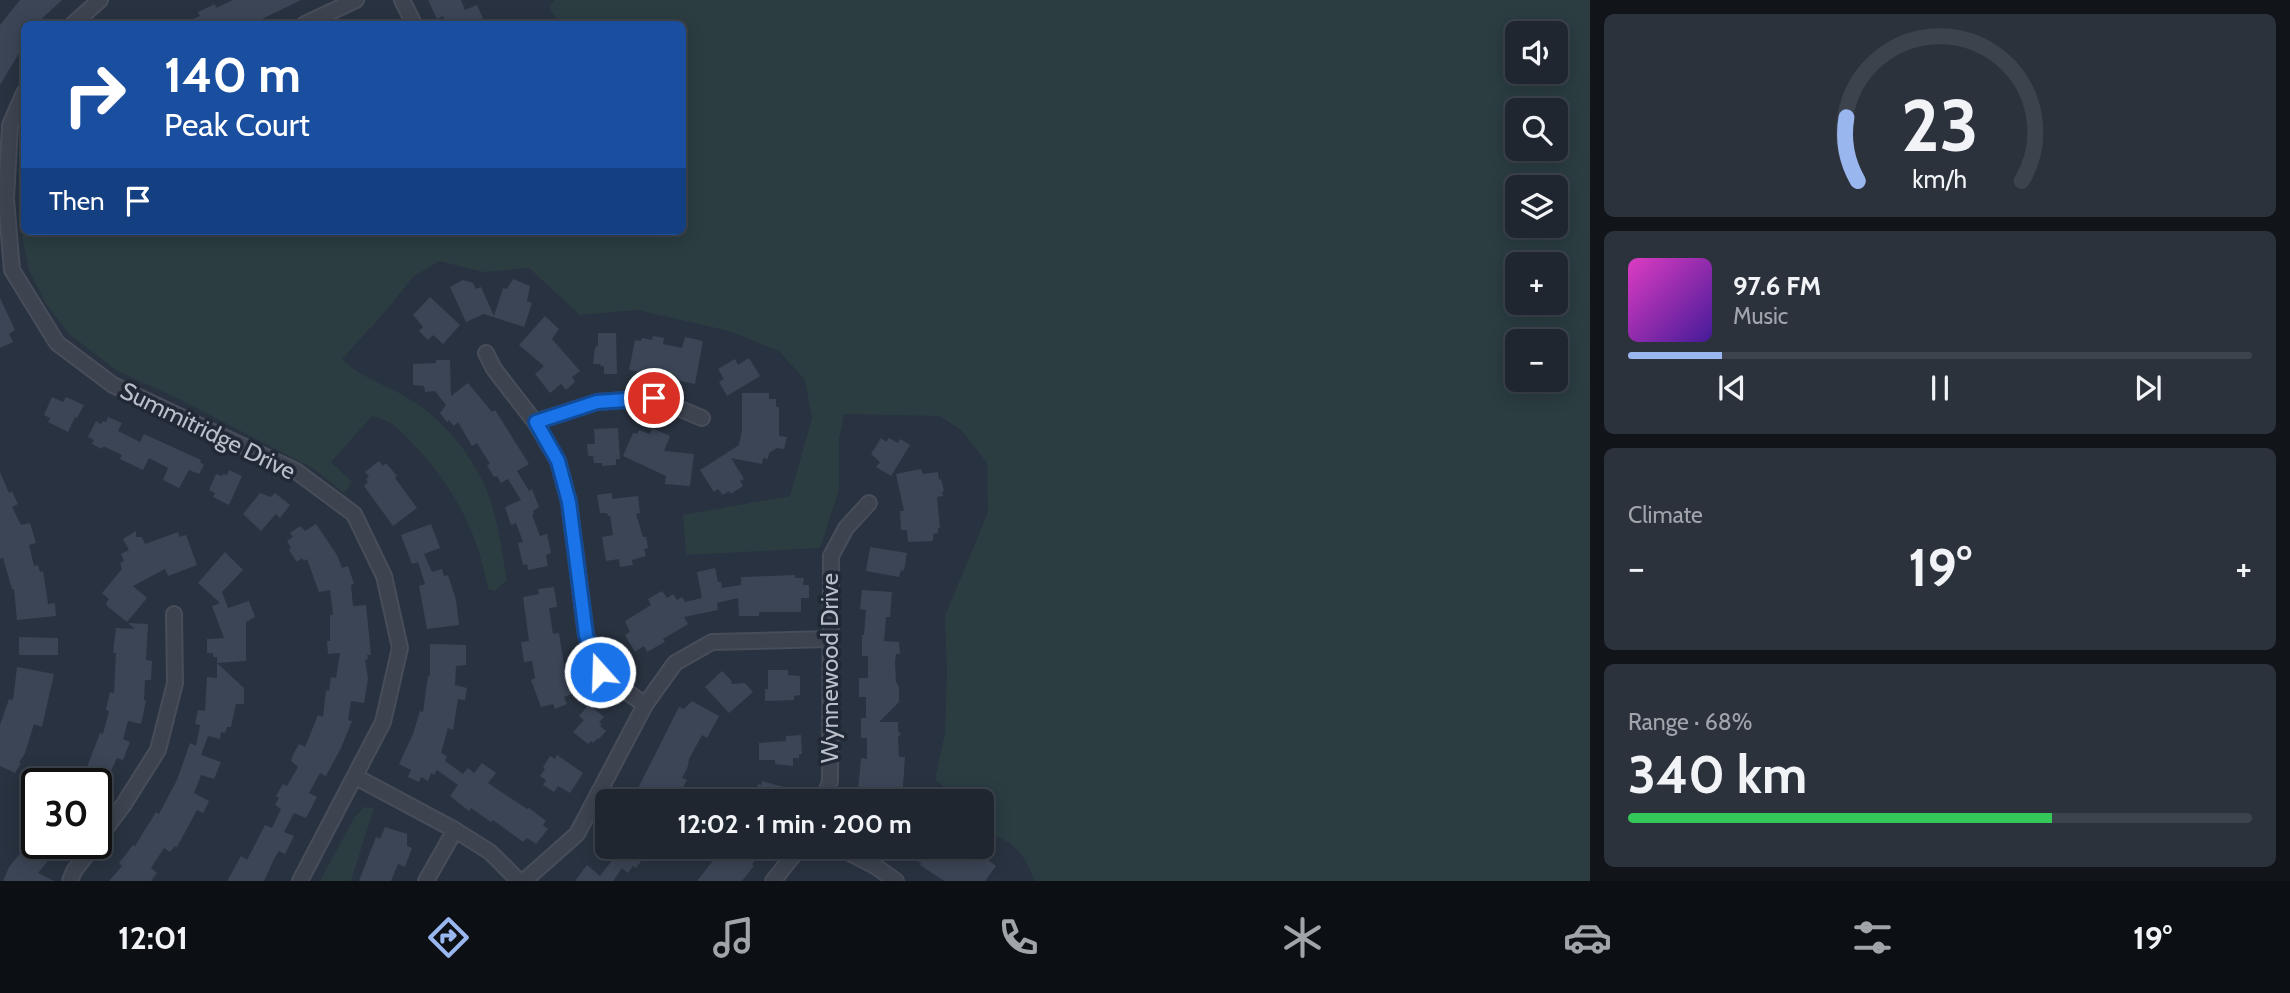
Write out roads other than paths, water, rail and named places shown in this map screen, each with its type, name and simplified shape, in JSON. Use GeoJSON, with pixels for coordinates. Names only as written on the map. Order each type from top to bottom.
{"type":"FeatureCollection","features":[{"type":"Feature","properties":{"kind":"street"},"geometry":{"type":"LineString","coordinates":[[76,21],[100,0]]}},
{"type":"Feature","properties":{"kind":"street"},"geometry":{"type":"LineString","coordinates":[[310,21],[356,0]]}},
{"type":"Feature","properties":{"kind":"street"},"geometry":{"type":"LineString","coordinates":[[402,0],[412,21]]}},
{"type":"Feature","properties":{"kind":"street","name":"Summitridge Drive"},"geometry":{"type":"LineString","coordinates":[[21,100],[10,125],[6,272],[57,343],[113,386],[296,471],[354,514],[384,576],[400,648],[383,722],[300,881]]}},
{"type":"Feature","properties":{"kind":"street"},"geometry":{"type":"LineString","coordinates":[[486,353],[494,369],[536,422],[558,461],[569,502],[586,635],[600,672],[645,705]]}},
{"type":"Feature","properties":{"kind":"street"},"geometry":{"type":"LineString","coordinates":[[536,422],[597,402],[654,398],[702,418]]}},
{"type":"Feature","properties":{"kind":"street","name":"Wynnewood Drive"},"geometry":{"type":"LineString","coordinates":[[827,789],[830,781],[831,556],[846,528],[869,503]]}},
{"type":"Feature","properties":{"kind":"street"},"geometry":{"type":"LineString","coordinates":[[112,821],[158,750],[175,683],[174,614]]}},
{"type":"Feature","properties":{"kind":"street"},"geometry":{"type":"LineString","coordinates":[[524,881],[577,834],[645,705],[675,663],[712,642],[829,639]]}},
{"type":"Feature","properties":{"kind":"street"},"geometry":{"type":"LineString","coordinates":[[356,777],[455,830],[490,852],[519,881]]}},
{"type":"Feature","properties":{"kind":"street"},"geometry":{"type":"LineString","coordinates":[[426,881],[455,830]]}},
{"type":"Feature","properties":{"kind":"street"},"geometry":{"type":"LineString","coordinates":[[70,881],[83,859]]}},
{"type":"Feature","properties":{"kind":"street"},"geometry":{"type":"LineString","coordinates":[[773,881],[790,859]]}},
{"type":"Feature","properties":{"kind":"street"},"geometry":{"type":"LineString","coordinates":[[861,859],[896,881]]}}]}
